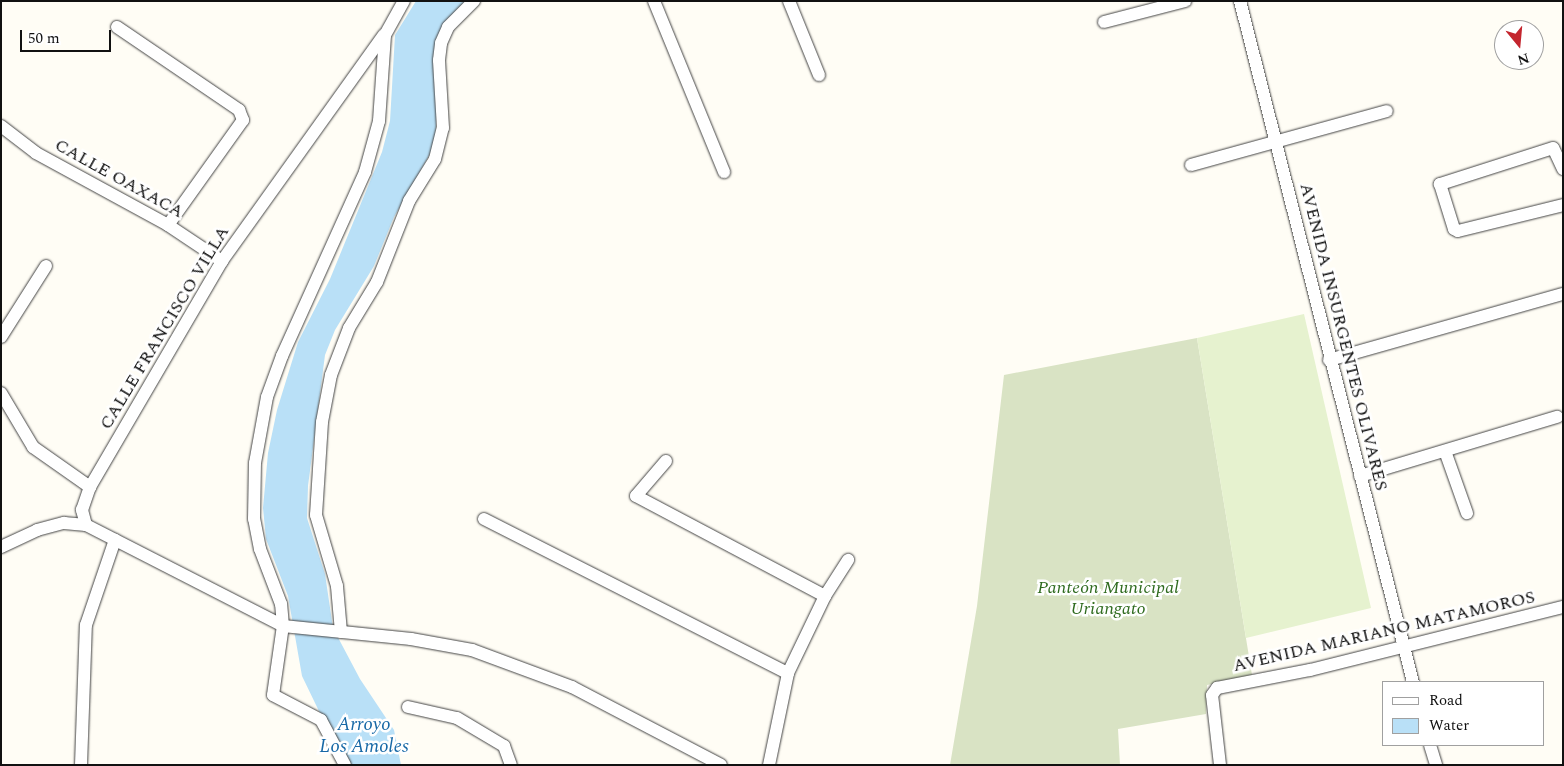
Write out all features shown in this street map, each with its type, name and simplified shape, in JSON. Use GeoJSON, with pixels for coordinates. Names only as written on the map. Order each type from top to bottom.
{"type":"FeatureCollection","features":[{"type":"Feature","properties":{"kind":"street","name":"CALLE FRANCISCO VILLA"},"geometry":{"type":"LineString","coordinates":[[86,526],[82,510],[90,486],[222,260],[385,35],[404,1]]}},
{"type":"Feature","properties":{"kind":"street"},"geometry":{"type":"LineString","coordinates":[[338,632],[337,586],[316,515],[321,432],[331,375],[350,328],[377,282],[402,216],[435,159],[443,128],[438,60],[441,43],[448,27],[474,1]]}},
{"type":"Feature","properties":{"kind":"street"},"geometry":{"type":"LineString","coordinates":[[654,1],[724,172]]}},
{"type":"Feature","properties":{"kind":"street"},"geometry":{"type":"LineString","coordinates":[[789,1],[819,75]]}},
{"type":"Feature","properties":{"kind":"street"},"geometry":{"type":"LineString","coordinates":[[1104,22],[1184,1]]}},
{"type":"Feature","properties":{"kind":"street","name":"AVENIDA INSURGENTES OLIVARES"},"geometry":{"type":"LineString","coordinates":[[1240,1],[1329,360],[1413,681]]}},
{"type":"Feature","properties":{"kind":"street"},"geometry":{"type":"LineString","coordinates":[[117,27],[239,110],[243,120],[168,225]]}},
{"type":"Feature","properties":{"kind":"street"},"geometry":{"type":"LineString","coordinates":[[344,765],[321,720],[273,695],[289,627],[260,549],[254,519],[255,463],[267,397],[282,356],[365,172],[379,121],[385,35]]}},
{"type":"Feature","properties":{"kind":"street"},"geometry":{"type":"LineString","coordinates":[[1191,166],[1387,111]]}},
{"type":"Feature","properties":{"kind":"street","name":"CALLE OAXACA"},"geometry":{"type":"LineString","coordinates":[[2,130],[36,153],[168,225],[222,260]]}},
{"type":"Feature","properties":{"kind":"street"},"geometry":{"type":"LineString","coordinates":[[1563,169],[1553,148],[1440,184],[1454,229],[1458,231],[1563,205]]}},
{"type":"Feature","properties":{"kind":"street"},"geometry":{"type":"LineString","coordinates":[[1,337],[46,266]]}},
{"type":"Feature","properties":{"kind":"street"},"geometry":{"type":"LineString","coordinates":[[1329,360],[1563,294]]}},
{"type":"Feature","properties":{"kind":"street"},"geometry":{"type":"LineString","coordinates":[[1,393],[33,447],[90,486]]}},
{"type":"Feature","properties":{"kind":"street"},"geometry":{"type":"LineString","coordinates":[[1360,476],[1557,418]]}},
{"type":"Feature","properties":{"kind":"street"},"geometry":{"type":"LineString","coordinates":[[1445,451],[1467,513]]}},
{"type":"Feature","properties":{"kind":"street"},"geometry":{"type":"LineString","coordinates":[[666,461],[636,496],[825,596]]}},
{"type":"Feature","properties":{"kind":"street"},"geometry":{"type":"LineString","coordinates":[[484,518],[788,674]]}},
{"type":"Feature","properties":{"kind":"street"},"geometry":{"type":"LineString","coordinates":[[1,548],[37,530],[64,523],[86,526],[289,627],[410,639],[472,650],[572,687],[721,765]]}},
{"type":"Feature","properties":{"kind":"street"},"geometry":{"type":"LineString","coordinates":[[81,765],[86,625],[115,540]]}},
{"type":"Feature","properties":{"kind":"street"},"geometry":{"type":"LineString","coordinates":[[769,765],[788,674],[825,596],[848,560]]}},
{"type":"Feature","properties":{"kind":"street","name":"AVENIDA MARIANO MATAMOROS"},"geometry":{"type":"LineString","coordinates":[[1220,765],[1213,691],[1403,648],[1563,607]]}},
{"type":"Feature","properties":{"kind":"street"},"geometry":{"type":"LineString","coordinates":[[408,707],[457,718],[504,746],[511,765]]}},
{"type":"Feature","properties":{"kind":"street"},"geometry":{"type":"LineString","coordinates":[[1430,746],[1436,765]]}},
{"type":"Feature","properties":{"kind":"green space"},"geometry":{"type":"Polygon","coordinates":[[[1304,314],[1371,608],[1246,638],[1197,338],[1304,314]]]}},
{"type":"Feature","properties":{"kind":"green space","name":"Panteón Municipal Uriangato"},"geometry":{"type":"Polygon","coordinates":[[[1197,338],[1252,675],[1207,685],[1206,714],[1118,729],[1120,765],[950,765],[977,606],[1004,375],[1197,338]]]}},
{"type":"Feature","properties":{"kind":"water","name":"Arroyo Los Amoles"},"geometry":{"type":"Polygon","coordinates":[[[416,1],[468,1],[441,31],[435,145],[394,217],[374,266],[335,330],[325,355],[308,486],[307,518],[325,574],[333,628],[360,679],[394,730],[401,765],[345,765],[302,676],[288,596],[266,539],[263,508],[268,453],[277,410],[298,342],[330,279],[382,152],[390,121],[395,35],[416,1]]]}}]}
